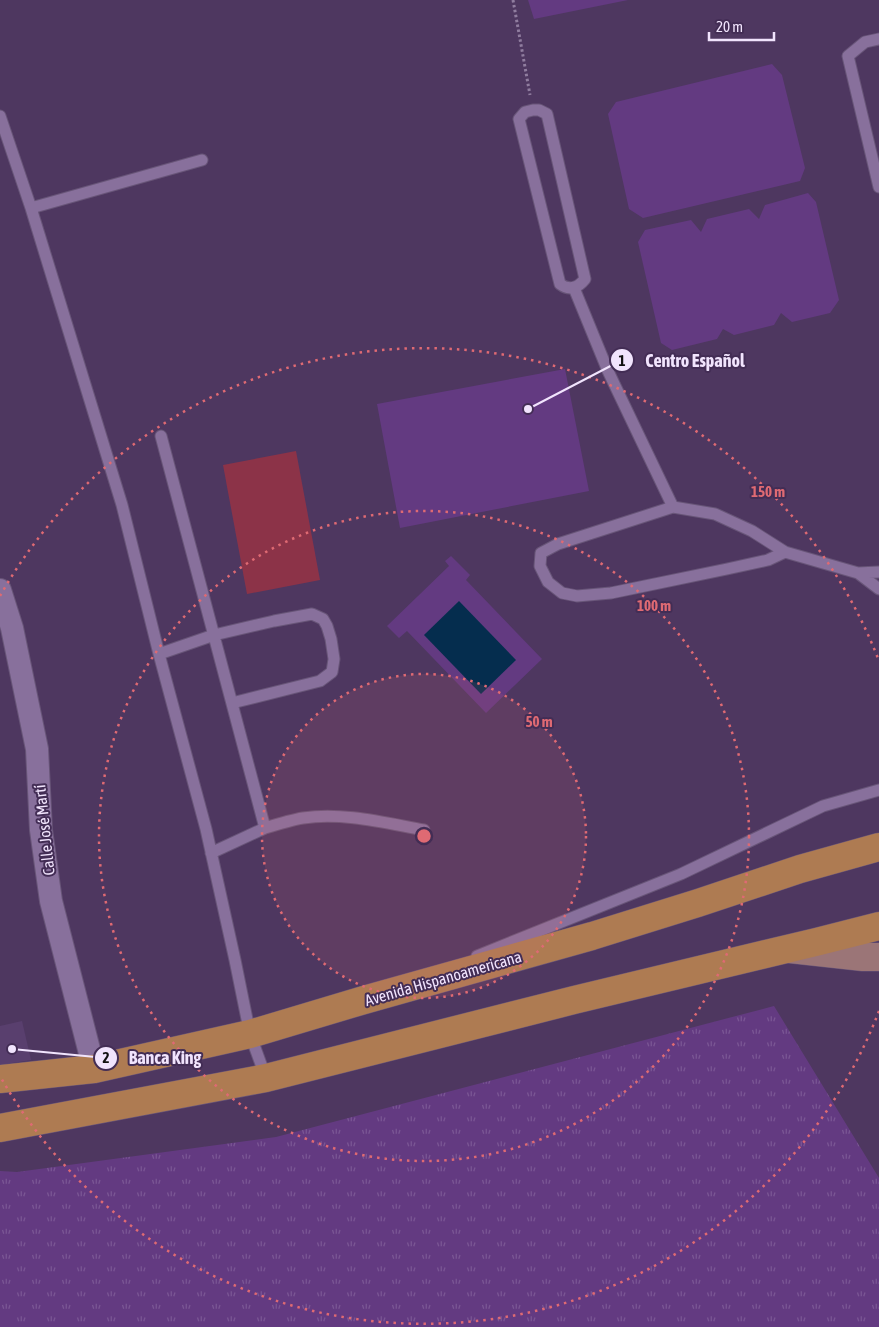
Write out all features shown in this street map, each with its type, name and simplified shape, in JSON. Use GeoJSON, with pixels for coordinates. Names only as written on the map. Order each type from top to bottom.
{"type":"FeatureCollection","features":[{"type":"Feature","properties":{"kind":"main road","name":"Avenida Hispanoamericana"},"geometry":{"type":"LineString","coordinates":[[0,1079],[94,1069],[250,1034],[592,936],[800,869],[879,847]]}},
{"type":"Feature","properties":{"kind":"main road"},"geometry":{"type":"LineString","coordinates":[[0,1128],[266,1078],[564,1002],[879,926]]}},
{"type":"Feature","properties":{"kind":"street","name":"Calle José Martí"},"geometry":{"type":"LineString","coordinates":[[0,590],[12,628],[37,749],[41,830],[51,901],[94,1069]]}},
{"type":"Feature","properties":{"kind":"street"},"geometry":{"type":"LineString","coordinates":[[786,949],[879,957]]}},
{"type":"Feature","properties":{"kind":"lane"},"geometry":{"type":"LineString","coordinates":[[879,39],[865,42],[848,56],[879,187]]}},
{"type":"Feature","properties":{"kind":"lane"},"geometry":{"type":"LineString","coordinates":[[533,110],[539,110],[547,114],[585,279],[574,288],[564,287],[560,284],[519,118],[525,112],[533,110]]}},
{"type":"Feature","properties":{"kind":"lane"},"geometry":{"type":"LineString","coordinates":[[0,116],[31,208],[122,505],[159,654],[206,829],[250,1034],[266,1078]]}},
{"type":"Feature","properties":{"kind":"lane"},"geometry":{"type":"LineString","coordinates":[[31,208],[202,160]]}},
{"type":"Feature","properties":{"kind":"lane"},"geometry":{"type":"LineString","coordinates":[[574,288],[608,371],[673,507]]}},
{"type":"Feature","properties":{"kind":"lane"},"geometry":{"type":"LineString","coordinates":[[161,436],[265,828]]}},
{"type":"Feature","properties":{"kind":"lane"},"geometry":{"type":"LineString","coordinates":[[785,552],[768,560],[736,568],[611,592],[577,596],[562,593],[548,582],[540,566],[541,553],[558,544],[673,507],[715,514],[752,531],[785,552],[858,573],[879,572]]}},
{"type":"Feature","properties":{"kind":"lane"},"geometry":{"type":"LineString","coordinates":[[858,573],[879,589]]}},
{"type":"Feature","properties":{"kind":"lane"},"geometry":{"type":"LineString","coordinates":[[159,654],[214,635],[274,621],[312,614],[323,619],[331,639],[334,659],[332,672],[320,681],[232,703]]}},
{"type":"Feature","properties":{"kind":"lane"},"geometry":{"type":"LineString","coordinates":[[369,999],[681,874],[823,806],[879,790]]}},
{"type":"Feature","properties":{"kind":"lane"},"geometry":{"type":"LineString","coordinates":[[211,853],[265,828],[304,818],[344,816],[424,830]]}},
{"type":"Feature","properties":{"kind":"path"},"geometry":{"type":"LineString","coordinates":[[513,0],[533,110]]}},
{"type":"Feature","properties":{"kind":"shaded area"},"geometry":{"type":"Polygon","coordinates":[[[22,1021],[31,1060],[0,1065],[0,1026],[22,1021]]]}},
{"type":"Feature","properties":{"kind":"green space"},"geometry":{"type":"Polygon","coordinates":[[[528,0],[628,0],[534,19],[528,0]]]}},
{"type":"Feature","properties":{"kind":"green space"},"geometry":{"type":"Polygon","coordinates":[[[772,64],[782,75],[805,168],[800,181],[643,218],[629,209],[608,114],[616,102],[772,64]]]}},
{"type":"Feature","properties":{"kind":"green space"},"geometry":{"type":"Polygon","coordinates":[[[808,193],[816,202],[839,300],[830,313],[792,322],[781,313],[774,325],[734,335],[723,329],[717,339],[672,350],[661,343],[638,242],[645,230],[691,220],[701,232],[707,219],[749,209],[759,219],[765,205],[808,193]]]}},
{"type":"Feature","properties":{"kind":"green space"},"geometry":{"type":"Polygon","coordinates":[[[565,369],[589,491],[400,528],[377,404],[565,369]]]}},
{"type":"Feature","properties":{"kind":"green space"},"geometry":{"type":"Polygon","coordinates":[[[451,556],[470,575],[466,580],[542,659],[486,713],[407,631],[399,638],[387,626],[449,566],[445,561],[451,556]]]}},
{"type":"Feature","properties":{"kind":"green space"},"geometry":{"type":"Polygon","coordinates":[[[774,1006],[879,1178],[879,1327],[0,1327],[0,1171],[17,1172],[276,1137],[774,1006]]]}},
{"type":"Feature","properties":{"kind":"water"},"geometry":{"type":"Polygon","coordinates":[[[459,601],[516,660],[481,694],[424,635],[459,601]]]}},
{"type":"Feature","properties":{"kind":"building"},"geometry":{"type":"Polygon","coordinates":[[[296,451],[320,580],[247,594],[223,465],[296,451]]]}},
{"type":"Feature","properties":{"kind":"place","name":"Centro Español"},"geometry":{"type":"Point","coordinates":[528,409]}},
{"type":"Feature","properties":{"kind":"place","name":"Banca King"},"geometry":{"type":"Point","coordinates":[12,1049]}}]}
